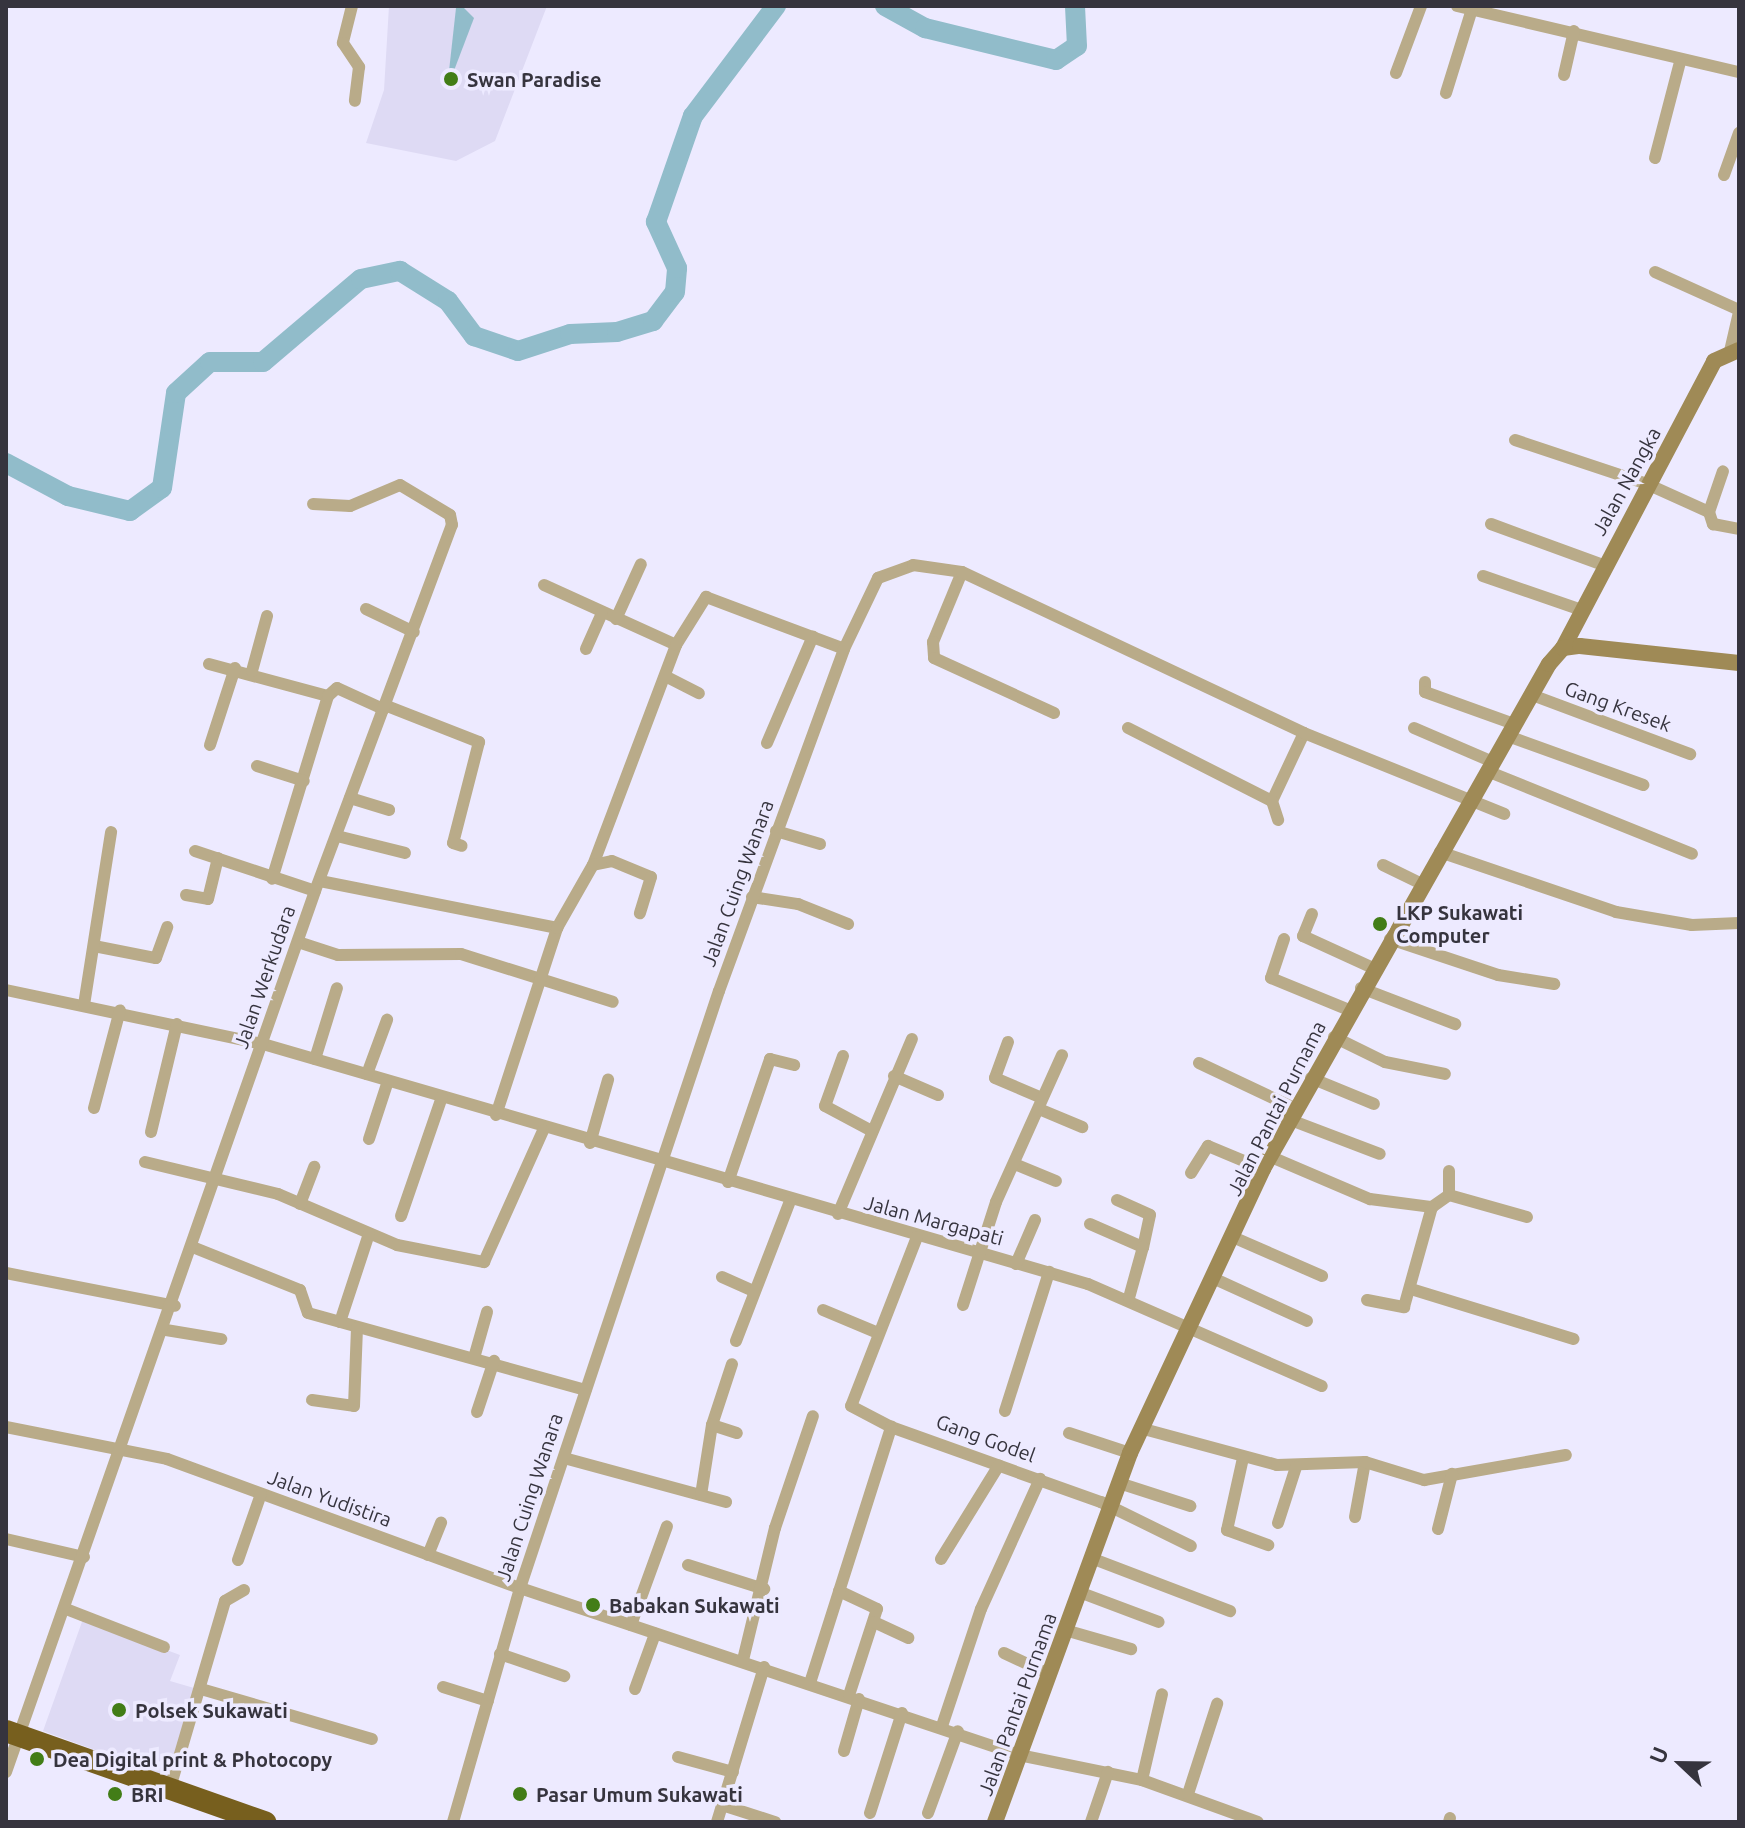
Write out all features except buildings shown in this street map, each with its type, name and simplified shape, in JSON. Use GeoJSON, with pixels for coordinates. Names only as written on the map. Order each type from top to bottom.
{"type":"FeatureCollection","features":[{"type":"Feature","properties":{"kind":"highway"},"geometry":{"type":"LineString","coordinates":[[12,1733],[170,1788],[222,1815],[265,1822]]}},
{"type":"Feature","properties":{"kind":"street"},"geometry":{"type":"LineString","coordinates":[[352,6],[343,43],[359,67],[355,101]]}},
{"type":"Feature","properties":{"kind":"street"},"geometry":{"type":"LineString","coordinates":[[1396,73],[1421,6]]}},
{"type":"Feature","properties":{"kind":"street"},"geometry":{"type":"LineString","coordinates":[[1457,6],[1574,31],[1680,62],[1739,72]]}},
{"type":"Feature","properties":{"kind":"street"},"geometry":{"type":"LineString","coordinates":[[1446,93],[1472,9]]}},
{"type":"Feature","properties":{"kind":"street"},"geometry":{"type":"LineString","coordinates":[[1564,75],[1574,31]]}},
{"type":"Feature","properties":{"kind":"street"},"geometry":{"type":"LineString","coordinates":[[1655,158],[1680,62]]}},
{"type":"Feature","properties":{"kind":"street"},"geometry":{"type":"LineString","coordinates":[[1724,175],[1739,133]]}},
{"type":"Feature","properties":{"kind":"street"},"geometry":{"type":"LineString","coordinates":[[1655,272],[1739,312],[1734,350]]}},
{"type":"Feature","properties":{"kind":"street","name":"Jalan Nangka"},"geometry":{"type":"LineString","coordinates":[[1563,648],[1579,609],[1714,361],[1734,350]]}},
{"type":"Feature","properties":{"kind":"street"},"geometry":{"type":"LineString","coordinates":[[1515,440],[1647,484],[1709,512]]}},
{"type":"Feature","properties":{"kind":"street"},"geometry":{"type":"LineString","coordinates":[[1723,471],[1709,512],[1713,524],[1739,529]]}},
{"type":"Feature","properties":{"kind":"street","name":"Jalan Werkudara"},"geometry":{"type":"LineString","coordinates":[[6,1772],[12,1733],[66,1609],[175,1306],[298,942],[452,525],[450,515],[400,485],[350,506],[313,504]]}},
{"type":"Feature","properties":{"kind":"street"},"geometry":{"type":"LineString","coordinates":[[1491,524],[1603,565]]}},
{"type":"Feature","properties":{"kind":"street"},"geometry":{"type":"LineString","coordinates":[[616,619],[641,564]]}},
{"type":"Feature","properties":{"kind":"street","name":"Jalan Cuing Wanara"},"geometry":{"type":"LineString","coordinates":[[453,1822],[520,1588],[752,897],[844,649],[868,592],[887,573],[913,565],[962,572],[1304,733],[1471,798],[1504,814]]}},
{"type":"Feature","properties":{"kind":"street"},"geometry":{"type":"LineString","coordinates":[[962,572],[933,642],[934,658],[1054,713]]}},
{"type":"Feature","properties":{"kind":"street"},"geometry":{"type":"LineString","coordinates":[[1483,576],[1579,609]]}},
{"type":"Feature","properties":{"kind":"street"},"geometry":{"type":"LineString","coordinates":[[544,585],[676,645]]}},
{"type":"Feature","properties":{"kind":"street"},"geometry":{"type":"LineString","coordinates":[[496,1115],[557,928],[593,865],[676,645],[707,595],[844,649]]}},
{"type":"Feature","properties":{"kind":"street"},"geometry":{"type":"LineString","coordinates":[[366,609],[414,632]]}},
{"type":"Feature","properties":{"kind":"street"},"geometry":{"type":"LineString","coordinates":[[586,649],[602,613]]}},
{"type":"Feature","properties":{"kind":"street"},"geometry":{"type":"LineString","coordinates":[[252,671],[267,616]]}},
{"type":"Feature","properties":{"kind":"street"},"geometry":{"type":"LineString","coordinates":[[767,743],[813,636]]}},
{"type":"Feature","properties":{"kind":"street"},"geometry":{"type":"LineString","coordinates":[[1563,648],[1739,663]]}},
{"type":"Feature","properties":{"kind":"street","name":"Jalan Pantai Purnama"},"geometry":{"type":"LineString","coordinates":[[995,1822],[1140,1428],[1235,1238],[1266,1162],[1361,988],[1511,730],[1563,648]]}},
{"type":"Feature","properties":{"kind":"street"},"geometry":{"type":"LineString","coordinates":[[209,664],[252,671],[328,696]]}},
{"type":"Feature","properties":{"kind":"street"},"geometry":{"type":"LineString","coordinates":[[210,745],[235,668]]}},
{"type":"Feature","properties":{"kind":"street"},"geometry":{"type":"LineString","coordinates":[[665,676],[699,693]]}},
{"type":"Feature","properties":{"kind":"street"},"geometry":{"type":"LineString","coordinates":[[1425,682],[1425,692],[1643,785]]}},
{"type":"Feature","properties":{"kind":"street"},"geometry":{"type":"LineString","coordinates":[[272,879],[328,696],[337,688],[479,742],[453,843],[462,846]]}},
{"type":"Feature","properties":{"kind":"street","name":"Gang Kresek"},"geometry":{"type":"LineString","coordinates":[[1532,695],[1690,754]]}},
{"type":"Feature","properties":{"kind":"street"},"geometry":{"type":"LineString","coordinates":[[1128,728],[1272,801]]}},
{"type":"Feature","properties":{"kind":"street"},"geometry":{"type":"LineString","coordinates":[[1414,728],[1490,766],[1692,854]]}},
{"type":"Feature","properties":{"kind":"street"},"geometry":{"type":"LineString","coordinates":[[1278,820],[1272,801],[1304,733]]}},
{"type":"Feature","properties":{"kind":"street"},"geometry":{"type":"LineString","coordinates":[[257,766],[304,781]]}},
{"type":"Feature","properties":{"kind":"street"},"geometry":{"type":"LineString","coordinates":[[350,798],[389,810]]}},
{"type":"Feature","properties":{"kind":"street"},"geometry":{"type":"LineString","coordinates":[[776,831],[820,844]]}},
{"type":"Feature","properties":{"kind":"street"},"geometry":{"type":"LineString","coordinates":[[84,1005],[111,832]]}},
{"type":"Feature","properties":{"kind":"street"},"geometry":{"type":"LineString","coordinates":[[337,836],[405,853]]}},
{"type":"Feature","properties":{"kind":"street"},"geometry":{"type":"LineString","coordinates":[[195,851],[272,879],[557,928]]}},
{"type":"Feature","properties":{"kind":"street"},"geometry":{"type":"LineString","coordinates":[[1440,852],[1616,912],[1692,925],[1739,923]]}},
{"type":"Feature","properties":{"kind":"street"},"geometry":{"type":"LineString","coordinates":[[186,895],[208,899],[218,858]]}},
{"type":"Feature","properties":{"kind":"street"},"geometry":{"type":"LineString","coordinates":[[593,865],[612,861],[651,877],[640,913]]}},
{"type":"Feature","properties":{"kind":"street"},"geometry":{"type":"LineString","coordinates":[[1383,865],[1422,884]]}},
{"type":"Feature","properties":{"kind":"street"},"geometry":{"type":"LineString","coordinates":[[752,897],[798,904],[848,924]]}},
{"type":"Feature","properties":{"kind":"street"},"geometry":{"type":"LineString","coordinates":[[1312,914],[1303,936],[1373,968]]}},
{"type":"Feature","properties":{"kind":"street"},"geometry":{"type":"LineString","coordinates":[[94,946],[156,958],[167,927]]}},
{"type":"Feature","properties":{"kind":"street"},"geometry":{"type":"LineString","coordinates":[[1284,939],[1271,978],[1349,1010]]}},
{"type":"Feature","properties":{"kind":"street"},"geometry":{"type":"LineString","coordinates":[[1390,939],[1473,968],[1554,984]]}},
{"type":"Feature","properties":{"kind":"street"},"geometry":{"type":"LineString","coordinates":[[298,942],[338,955],[461,954],[613,1002]]}},
{"type":"Feature","properties":{"kind":"street"},"geometry":{"type":"LineString","coordinates":[[315,1059],[337,988]]}},
{"type":"Feature","properties":{"kind":"street"},"geometry":{"type":"LineString","coordinates":[[1361,988],[1455,1024]]}},
{"type":"Feature","properties":{"kind":"street","name":"Jalan Margapati"},"geometry":{"type":"LineString","coordinates":[[6,990],[120,1010],[263,1044],[442,1097],[543,1131],[1049,1272],[1129,1298],[1322,1386]]}},
{"type":"Feature","properties":{"kind":"street"},"geometry":{"type":"LineString","coordinates":[[94,1108],[120,1010]]}},
{"type":"Feature","properties":{"kind":"street"},"geometry":{"type":"LineString","coordinates":[[367,1074],[387,1020]]}},
{"type":"Feature","properties":{"kind":"street"},"geometry":{"type":"LineString","coordinates":[[151,1132],[177,1024]]}},
{"type":"Feature","properties":{"kind":"street"},"geometry":{"type":"LineString","coordinates":[[1334,1037],[1385,1062],[1445,1074]]}},
{"type":"Feature","properties":{"kind":"street"},"geometry":{"type":"LineString","coordinates":[[838,1214],[870,1130],[912,1039]]}},
{"type":"Feature","properties":{"kind":"street"},"geometry":{"type":"LineString","coordinates":[[1008,1042],[995,1078],[1082,1127]]}},
{"type":"Feature","properties":{"kind":"street"},"geometry":{"type":"LineString","coordinates":[[963,1305],[979,1254],[1062,1055]]}},
{"type":"Feature","properties":{"kind":"street"},"geometry":{"type":"LineString","coordinates":[[843,1056],[825,1106],[870,1130]]}},
{"type":"Feature","properties":{"kind":"street"},"geometry":{"type":"LineString","coordinates":[[728,1182],[770,1059],[794,1065]]}},
{"type":"Feature","properties":{"kind":"street"},"geometry":{"type":"LineString","coordinates":[[1199,1063],[1291,1114],[1380,1154]]}},
{"type":"Feature","properties":{"kind":"street"},"geometry":{"type":"LineString","coordinates":[[894,1076],[938,1095]]}},
{"type":"Feature","properties":{"kind":"street"},"geometry":{"type":"LineString","coordinates":[[1311,1078],[1374,1104]]}},
{"type":"Feature","properties":{"kind":"street"},"geometry":{"type":"LineString","coordinates":[[590,1143],[608,1080]]}},
{"type":"Feature","properties":{"kind":"street"},"geometry":{"type":"LineString","coordinates":[[369,1139],[388,1081]]}},
{"type":"Feature","properties":{"kind":"street"},"geometry":{"type":"LineString","coordinates":[[401,1216],[442,1097]]}},
{"type":"Feature","properties":{"kind":"street"},"geometry":{"type":"LineString","coordinates":[[145,1162],[300,1204],[369,1234],[484,1262],[543,1131]]}},
{"type":"Feature","properties":{"kind":"street"},"geometry":{"type":"LineString","coordinates":[[1191,1173],[1208,1146],[1266,1162],[1370,1199],[1432,1207]]}},
{"type":"Feature","properties":{"kind":"street"},"geometry":{"type":"LineString","coordinates":[[1017,1165],[1056,1181]]}},
{"type":"Feature","properties":{"kind":"street"},"geometry":{"type":"LineString","coordinates":[[300,1204],[314,1167]]}},
{"type":"Feature","properties":{"kind":"street"},"geometry":{"type":"LineString","coordinates":[[1449,1171],[1449,1195]]}},
{"type":"Feature","properties":{"kind":"street"},"geometry":{"type":"LineString","coordinates":[[1367,1300],[1401,1309],[1411,1289],[1432,1207],[1449,1195]]}},
{"type":"Feature","properties":{"kind":"street"},"geometry":{"type":"LineString","coordinates":[[1449,1195],[1527,1217]]}},
{"type":"Feature","properties":{"kind":"street"},"geometry":{"type":"LineString","coordinates":[[1117,1200],[1150,1215],[1129,1298]]}},
{"type":"Feature","properties":{"kind":"street"},"geometry":{"type":"LineString","coordinates":[[736,1341],[790,1201]]}},
{"type":"Feature","properties":{"kind":"street"},"geometry":{"type":"LineString","coordinates":[[1016,1264],[1035,1220]]}},
{"type":"Feature","properties":{"kind":"street"},"geometry":{"type":"LineString","coordinates":[[1090,1224],[1143,1247]]}},
{"type":"Feature","properties":{"kind":"street"},"geometry":{"type":"LineString","coordinates":[[340,1322],[369,1234]]}},
{"type":"Feature","properties":{"kind":"street"},"geometry":{"type":"LineString","coordinates":[[823,1310],[878,1333],[917,1237]]}},
{"type":"Feature","properties":{"kind":"street"},"geometry":{"type":"LineString","coordinates":[[1235,1238],[1322,1276]]}},
{"type":"Feature","properties":{"kind":"street"},"geometry":{"type":"LineString","coordinates":[[195,1248],[298,1289],[302,1310],[357,1328],[494,1361],[586,1390]]}},
{"type":"Feature","properties":{"kind":"street"},"geometry":{"type":"LineString","coordinates":[[1005,1411],[1049,1272]]}},
{"type":"Feature","properties":{"kind":"street"},"geometry":{"type":"LineString","coordinates":[[6,1273],[175,1306]]}},
{"type":"Feature","properties":{"kind":"street"},"geometry":{"type":"LineString","coordinates":[[722,1277],[754,1291]]}},
{"type":"Feature","properties":{"kind":"street"},"geometry":{"type":"LineString","coordinates":[[1215,1279],[1307,1321]]}},
{"type":"Feature","properties":{"kind":"street"},"geometry":{"type":"LineString","coordinates":[[1411,1289],[1574,1339]]}},
{"type":"Feature","properties":{"kind":"street"},"geometry":{"type":"LineString","coordinates":[[474,1358],[487,1312]]}},
{"type":"Feature","properties":{"kind":"street"},"geometry":{"type":"LineString","coordinates":[[312,1400],[354,1406],[357,1328]]}},
{"type":"Feature","properties":{"kind":"street"},"geometry":{"type":"LineString","coordinates":[[166,1330],[221,1339]]}},
{"type":"Feature","properties":{"kind":"street","name":"Gang Godel"},"geometry":{"type":"LineString","coordinates":[[878,1333],[850,1404],[891,1427],[1040,1479],[1110,1507],[1191,1546]]}},
{"type":"Feature","properties":{"kind":"street"},"geometry":{"type":"LineString","coordinates":[[477,1412],[494,1361]]}},
{"type":"Feature","properties":{"kind":"street"},"geometry":{"type":"LineString","coordinates":[[701,1495],[712,1425],[732,1364]]}},
{"type":"Feature","properties":{"kind":"street"},"geometry":{"type":"LineString","coordinates":[[743,1660],[764,1589],[779,1513],[813,1416]]}},
{"type":"Feature","properties":{"kind":"street"},"geometry":{"type":"LineString","coordinates":[[712,1425],[737,1433]]}},
{"type":"Feature","properties":{"kind":"street","name":"Jalan Yudistira"},"geometry":{"type":"LineString","coordinates":[[6,1427],[125,1447],[520,1588],[958,1731],[1019,1755],[1142,1780],[1188,1794],[1258,1822]]}},
{"type":"Feature","properties":{"kind":"street"},"geometry":{"type":"LineString","coordinates":[[810,1683],[891,1427]]}},
{"type":"Feature","properties":{"kind":"street"},"geometry":{"type":"LineString","coordinates":[[1140,1428],[1243,1458],[1296,1467],[1365,1462],[1424,1480],[1566,1455]]}},
{"type":"Feature","properties":{"kind":"street"},"geometry":{"type":"LineString","coordinates":[[1069,1433],[1130,1453]]}},
{"type":"Feature","properties":{"kind":"street"},"geometry":{"type":"LineString","coordinates":[[564,1458],[726,1502]]}},
{"type":"Feature","properties":{"kind":"street"},"geometry":{"type":"LineString","coordinates":[[1243,1458],[1227,1530],[1268,1545]]}},
{"type":"Feature","properties":{"kind":"street"},"geometry":{"type":"LineString","coordinates":[[1355,1517],[1365,1462]]}},
{"type":"Feature","properties":{"kind":"street"},"geometry":{"type":"LineString","coordinates":[[941,1559],[999,1465]]}},
{"type":"Feature","properties":{"kind":"street"},"geometry":{"type":"LineString","coordinates":[[1278,1523],[1296,1467]]}},
{"type":"Feature","properties":{"kind":"street"},"geometry":{"type":"LineString","coordinates":[[1438,1529],[1452,1474]]}},
{"type":"Feature","properties":{"kind":"street"},"geometry":{"type":"LineString","coordinates":[[942,1726],[981,1609],[1040,1479]]}},
{"type":"Feature","properties":{"kind":"street"},"geometry":{"type":"LineString","coordinates":[[1119,1483],[1190,1506]]}},
{"type":"Feature","properties":{"kind":"street"},"geometry":{"type":"LineString","coordinates":[[238,1560],[261,1494]]}},
{"type":"Feature","properties":{"kind":"street"},"geometry":{"type":"LineString","coordinates":[[428,1555],[441,1523]]}},
{"type":"Feature","properties":{"kind":"street"},"geometry":{"type":"LineString","coordinates":[[631,1625],[667,1526]]}},
{"type":"Feature","properties":{"kind":"street"},"geometry":{"type":"LineString","coordinates":[[6,1539],[84,1557]]}},
{"type":"Feature","properties":{"kind":"street"},"geometry":{"type":"LineString","coordinates":[[1091,1558],[1230,1611]]}},
{"type":"Feature","properties":{"kind":"street"},"geometry":{"type":"LineString","coordinates":[[688,1565],[764,1589]]}},
{"type":"Feature","properties":{"kind":"street"},"geometry":{"type":"LineString","coordinates":[[170,1788],[225,1601],[244,1590]]}},
{"type":"Feature","properties":{"kind":"street"},"geometry":{"type":"LineString","coordinates":[[839,1591],[876,1607],[844,1751]]}},
{"type":"Feature","properties":{"kind":"street"},"geometry":{"type":"LineString","coordinates":[[1079,1592],[1159,1622]]}},
{"type":"Feature","properties":{"kind":"street"},"geometry":{"type":"LineString","coordinates":[[66,1609],[164,1647]]}},
{"type":"Feature","properties":{"kind":"street"},"geometry":{"type":"LineString","coordinates":[[874,1622],[908,1638]]}},
{"type":"Feature","properties":{"kind":"street"},"geometry":{"type":"LineString","coordinates":[[1065,1630],[1131,1649]]}},
{"type":"Feature","properties":{"kind":"street"},"geometry":{"type":"LineString","coordinates":[[635,1689],[655,1634]]}},
{"type":"Feature","properties":{"kind":"street"},"geometry":{"type":"LineString","coordinates":[[1004,1653],[1049,1674]]}},
{"type":"Feature","properties":{"kind":"street"},"geometry":{"type":"LineString","coordinates":[[500,1654],[564,1676]]}},
{"type":"Feature","properties":{"kind":"street"},"geometry":{"type":"LineString","coordinates":[[717,1822],[764,1667]]}},
{"type":"Feature","properties":{"kind":"street"},"geometry":{"type":"LineString","coordinates":[[443,1687],[488,1701]]}},
{"type":"Feature","properties":{"kind":"street"},"geometry":{"type":"LineString","coordinates":[[201,1689],[372,1739]]}},
{"type":"Feature","properties":{"kind":"street"},"geometry":{"type":"LineString","coordinates":[[1142,1780],[1162,1694]]}},
{"type":"Feature","properties":{"kind":"street"},"geometry":{"type":"LineString","coordinates":[[1188,1794],[1217,1704]]}},
{"type":"Feature","properties":{"kind":"street"},"geometry":{"type":"LineString","coordinates":[[870,1813],[902,1713]]}},
{"type":"Feature","properties":{"kind":"street"},"geometry":{"type":"LineString","coordinates":[[928,1813],[958,1731]]}},
{"type":"Feature","properties":{"kind":"street"},"geometry":{"type":"LineString","coordinates":[[678,1757],[733,1772]]}},
{"type":"Feature","properties":{"kind":"street"},"geometry":{"type":"LineString","coordinates":[[1091,1822],[1108,1772]]}},
{"type":"Feature","properties":{"kind":"street"},"geometry":{"type":"LineString","coordinates":[[722,1805],[775,1822]]}},
{"type":"Feature","properties":{"kind":"shaded area","name":"Swan Paradise"},"geometry":{"type":"Polygon","coordinates":[[[389,6],[547,6],[495,141],[456,161],[366,143],[384,90],[389,6]]]}},
{"type":"Feature","properties":{"kind":"shaded area","name":"Polsek Sukawati"},"geometry":{"type":"Polygon","coordinates":[[[83,1619],[180,1655],[170,1681],[194,1688],[169,1777],[43,1731],[83,1619]]]}},
{"type":"Feature","properties":{"kind":"water"},"geometry":{"type":"Polygon","coordinates":[[[462,6],[474,18],[447,89],[456,8],[462,6]]]}},
{"type":"Feature","properties":{"kind":"waterway"},"geometry":{"type":"LineString","coordinates":[[6,463],[68,496],[130,511],[162,488],[176,393],[210,362],[263,362],[361,279],[400,271],[448,301],[474,336],[518,351],[570,334],[617,332],[653,321],[675,292],[677,268],[656,222],[693,116],[776,6]]}},
{"type":"Feature","properties":{"kind":"waterway"},"geometry":{"type":"LineString","coordinates":[[885,6],[925,28],[1056,60],[1077,46],[1075,6]]}},
{"type":"Feature","properties":{"kind":"place","name":"Swan Paradise"},"geometry":{"type":"Point","coordinates":[451,79]}},
{"type":"Feature","properties":{"kind":"place","name":"LKP Sukawati Computer"},"geometry":{"type":"Point","coordinates":[1380,924]}},
{"type":"Feature","properties":{"kind":"place","name":"Babakan Sukawati"},"geometry":{"type":"Point","coordinates":[593,1605]}},
{"type":"Feature","properties":{"kind":"place","name":"Polsek Sukawati"},"geometry":{"type":"Point","coordinates":[119,1710]}},
{"type":"Feature","properties":{"kind":"place","name":"Dea Digital print & Photocopy"},"geometry":{"type":"Point","coordinates":[37,1759]}},
{"type":"Feature","properties":{"kind":"place","name":"BRI"},"geometry":{"type":"Point","coordinates":[115,1794]}},
{"type":"Feature","properties":{"kind":"place","name":"Pasar Umum Sukawati"},"geometry":{"type":"Point","coordinates":[520,1794]}}]}
